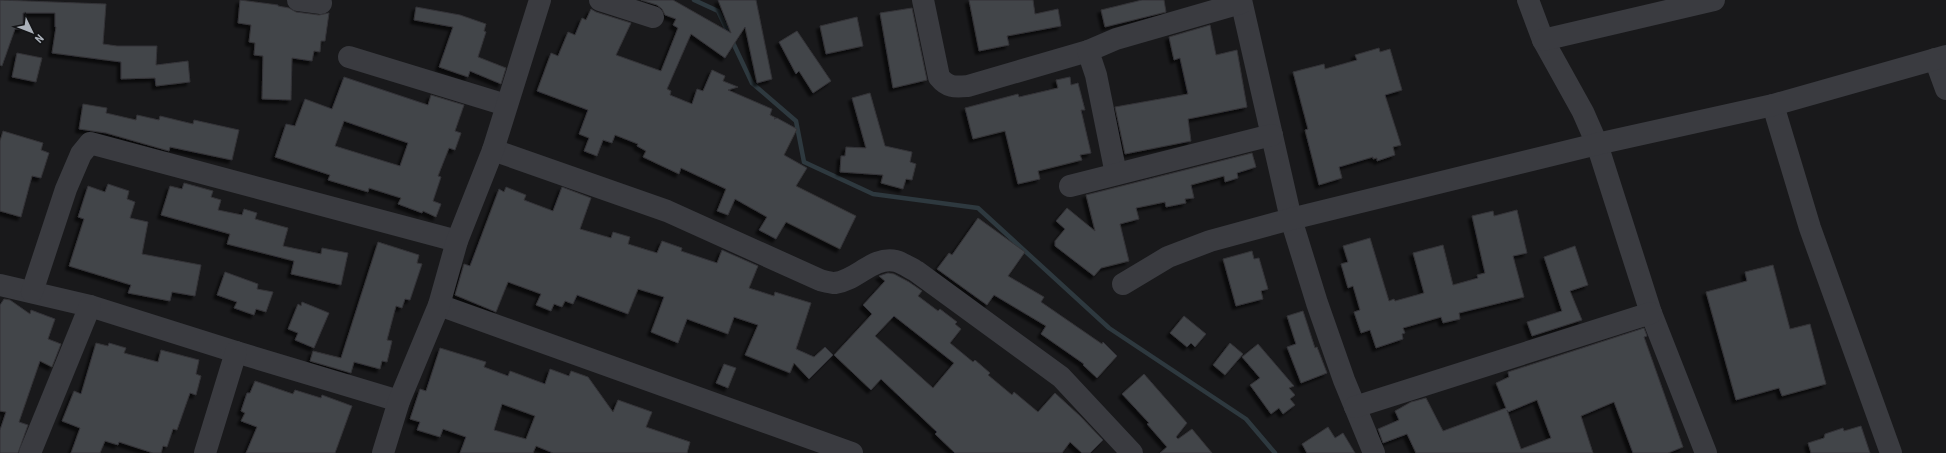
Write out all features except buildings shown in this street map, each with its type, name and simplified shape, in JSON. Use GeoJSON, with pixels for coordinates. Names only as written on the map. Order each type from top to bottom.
{"type":"FeatureCollection","features":[{"type":"Feature","properties":{"kind":"street"},"geometry":{"type":"LineString","coordinates":[[298,0],[321,3]]}},
{"type":"Feature","properties":{"kind":"street"},"geometry":{"type":"LineString","coordinates":[[383,453],[399,401],[439,305],[457,241],[493,150],[540,0]]}},
{"type":"Feature","properties":{"kind":"street"},"geometry":{"type":"LineString","coordinates":[[600,0],[653,17]]}},
{"type":"Feature","properties":{"kind":"street"},"geometry":{"type":"LineString","coordinates":[[923,0],[939,77],[944,83],[951,87],[968,86],[1088,51],[1116,39],[1241,2],[1291,218],[1317,303],[1344,380],[1374,453]]}},
{"type":"Feature","properties":{"kind":"street"},"geometry":{"type":"LineString","coordinates":[[1528,0],[1543,40],[1583,112],[1597,144],[1651,313],[1706,453]]}},
{"type":"Feature","properties":{"kind":"street"},"geometry":{"type":"LineString","coordinates":[[1543,40],[1714,0]]}},
{"type":"Feature","properties":{"kind":"street"},"geometry":{"type":"LineString","coordinates":[[1088,51],[1096,75],[1116,174]]}},
{"type":"Feature","properties":{"kind":"street"},"geometry":{"type":"LineString","coordinates":[[349,57],[506,105]]}},
{"type":"Feature","properties":{"kind":"street"},"geometry":{"type":"LineString","coordinates":[[1123,284],[1168,257],[1210,241],[1291,218],[1597,144],[1773,105],[1941,58],[1946,90]]}},
{"type":"Feature","properties":{"kind":"street"},"geometry":{"type":"LineString","coordinates":[[1773,105],[1810,228],[1891,453]]}},
{"type":"Feature","properties":{"kind":"street"},"geometry":{"type":"LineString","coordinates":[[1070,186],[1272,135]]}},
{"type":"Feature","properties":{"kind":"street"},"geometry":{"type":"LineString","coordinates":[[32,292],[66,189],[81,154],[90,143],[457,241]]}},
{"type":"Feature","properties":{"kind":"street"},"geometry":{"type":"LineString","coordinates":[[493,150],[667,211],[820,280],[835,282],[850,278],[868,266],[883,260],[898,261],[916,271],[1061,377],[1132,453]]}},
{"type":"Feature","properties":{"kind":"street"},"geometry":{"type":"LineString","coordinates":[[0,285],[90,306],[399,401]]}},
{"type":"Feature","properties":{"kind":"street"},"geometry":{"type":"LineString","coordinates":[[439,305],[666,385],[852,453]]}},
{"type":"Feature","properties":{"kind":"street"},"geometry":{"type":"LineString","coordinates":[[30,453],[90,306]]}},
{"type":"Feature","properties":{"kind":"street"},"geometry":{"type":"LineString","coordinates":[[1355,407],[1651,313]]}},
{"type":"Feature","properties":{"kind":"street"},"geometry":{"type":"LineString","coordinates":[[206,453],[236,352]]}},
{"type":"Feature","properties":{"kind":"waterway"},"geometry":{"type":"LineString","coordinates":[[694,0],[718,11],[752,83],[796,121],[804,162],[873,194],[978,208],[1109,328],[1246,419],[1275,453]]}}]}
